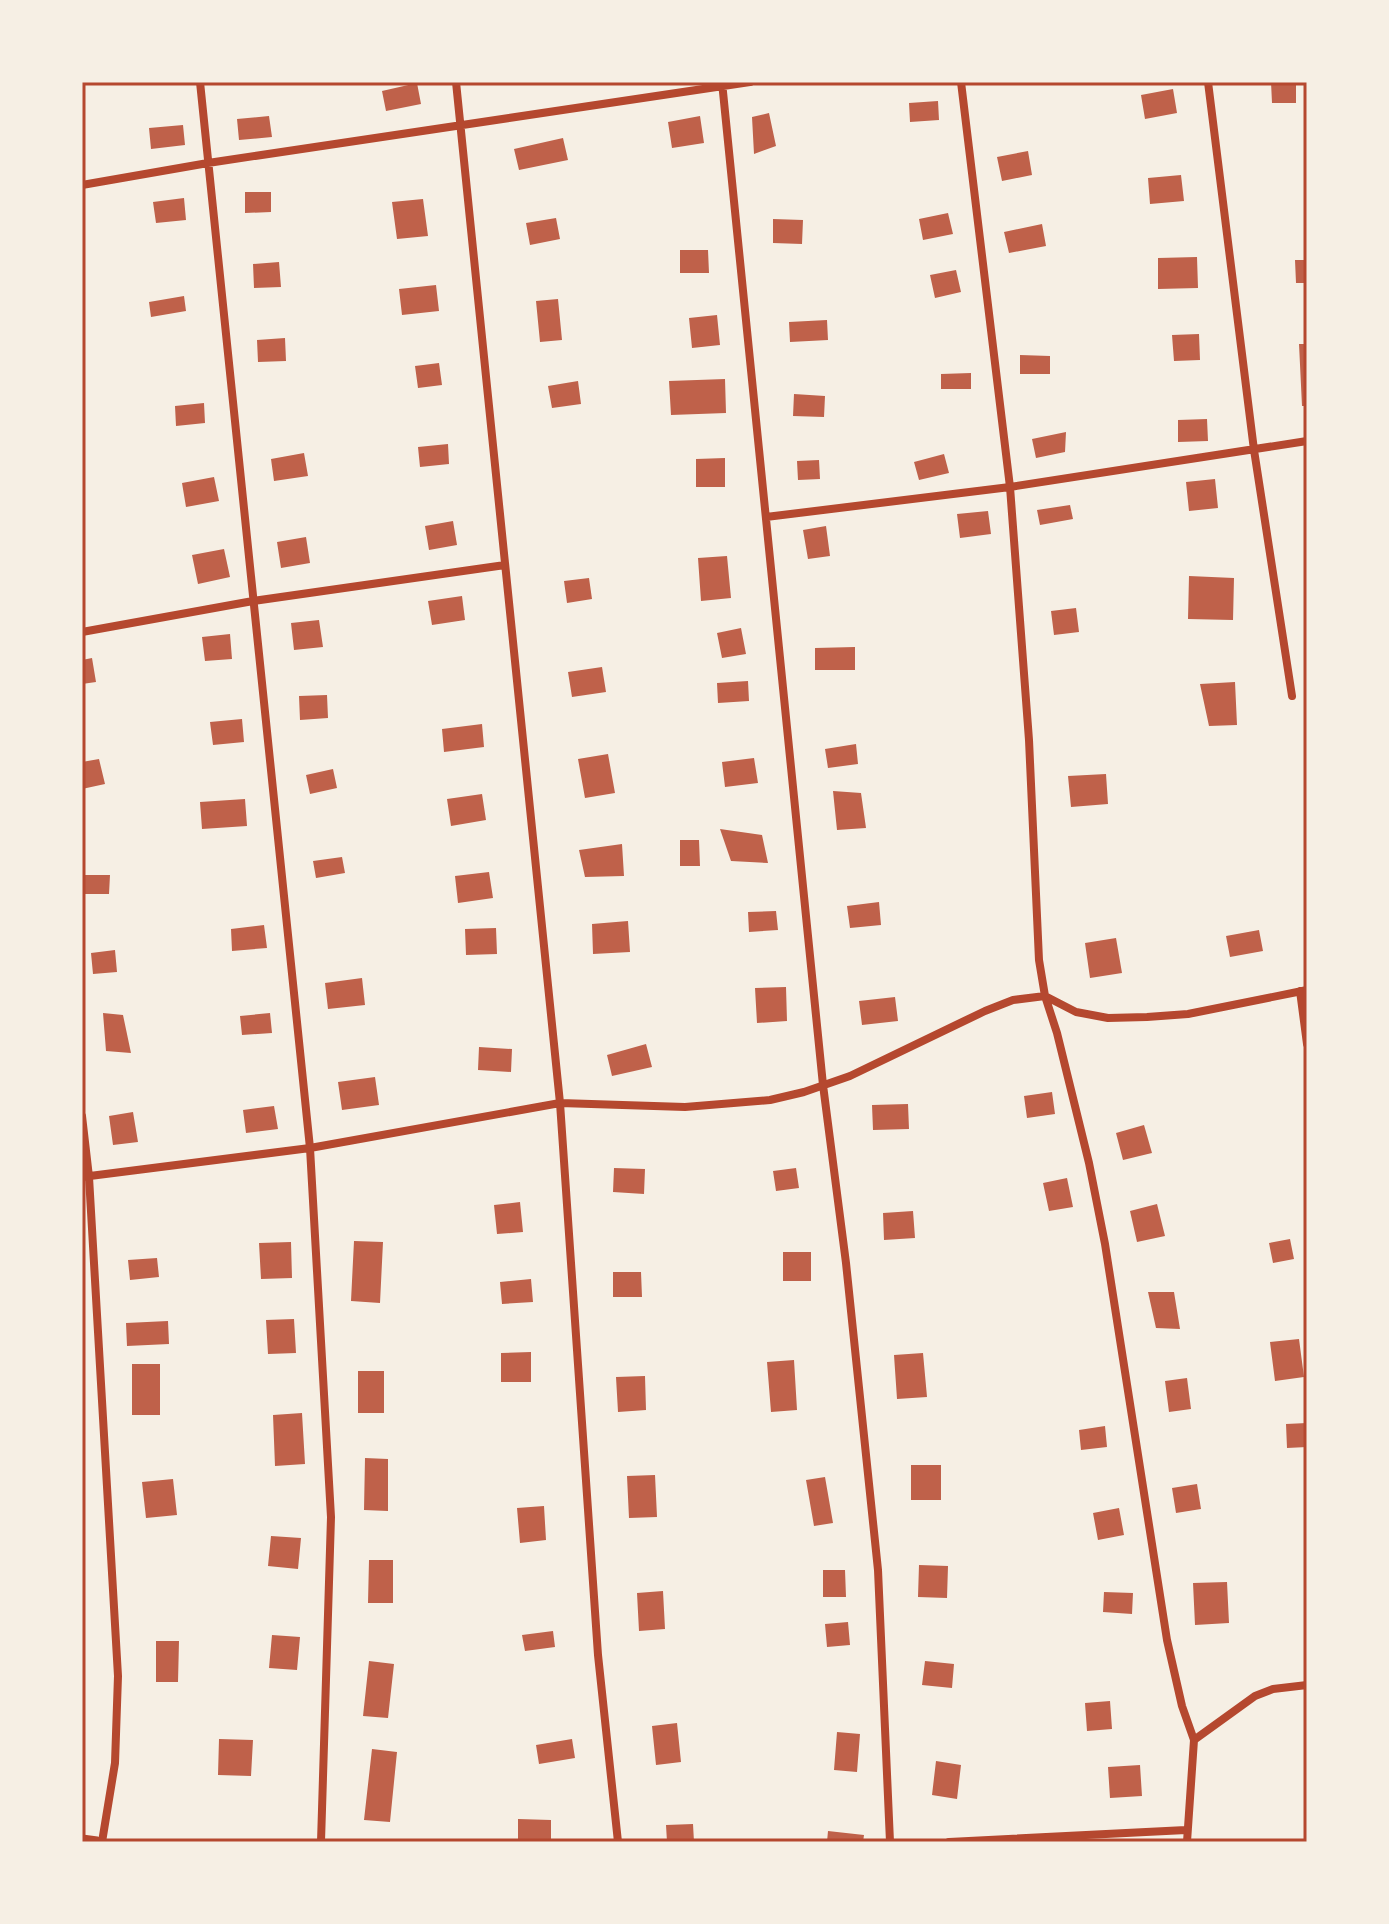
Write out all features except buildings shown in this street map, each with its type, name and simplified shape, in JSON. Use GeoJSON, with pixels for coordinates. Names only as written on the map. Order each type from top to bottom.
{"type":"FeatureCollection","features":[{"type":"Feature","properties":{"kind":"street"},"geometry":{"type":"LineString","coordinates":[[200,82],[310,1148],[331,1517],[321,1842]]}},
{"type":"Feature","properties":{"kind":"street"},"geometry":{"type":"LineString","coordinates":[[456,82],[560,1103],[598,1655],[618,1842]]}},
{"type":"Feature","properties":{"kind":"street"},"geometry":{"type":"LineString","coordinates":[[82,185],[208,163],[750,82]]}},
{"type":"Feature","properties":{"kind":"street"},"geometry":{"type":"LineString","coordinates":[[961,82],[1010,487],[1029,740],[1039,960],[1045,996],[1089,1163],[1105,1244],[1167,1640],[1182,1706],[1194,1740],[1187,1842]]}},
{"type":"Feature","properties":{"kind":"street"},"geometry":{"type":"LineString","coordinates":[[1208,82],[1254,450],[1292,696]]}},
{"type":"Feature","properties":{"kind":"street"},"geometry":{"type":"LineString","coordinates":[[723,84],[823,1085],[846,1263],[878,1570],[890,1842]]}},
{"type":"Feature","properties":{"kind":"street"},"geometry":{"type":"LineString","coordinates":[[766,517],[1010,487],[1307,441]]}},
{"type":"Feature","properties":{"kind":"street"},"geometry":{"type":"LineString","coordinates":[[82,632],[253,601],[505,565]]}},
{"type":"Feature","properties":{"kind":"street"},"geometry":{"type":"LineString","coordinates":[[86,1177],[310,1148],[560,1103],[685,1107],[770,1100],[850,1076],[1013,1000],[1045,996],[1076,1012],[1108,1018],[1188,1014],[1304,990],[1307,1044]]}},
{"type":"Feature","properties":{"kind":"street"},"geometry":{"type":"LineString","coordinates":[[82,1116],[118,1676],[115,1763],[100,1842],[82,1840]]}},
{"type":"Feature","properties":{"kind":"street"},"geometry":{"type":"LineString","coordinates":[[1194,1740],[1255,1696],[1273,1689],[1307,1685]]}},
{"type":"Feature","properties":{"kind":"street"},"geometry":{"type":"LineString","coordinates":[[949,1842],[1186,1830]]}}]}
